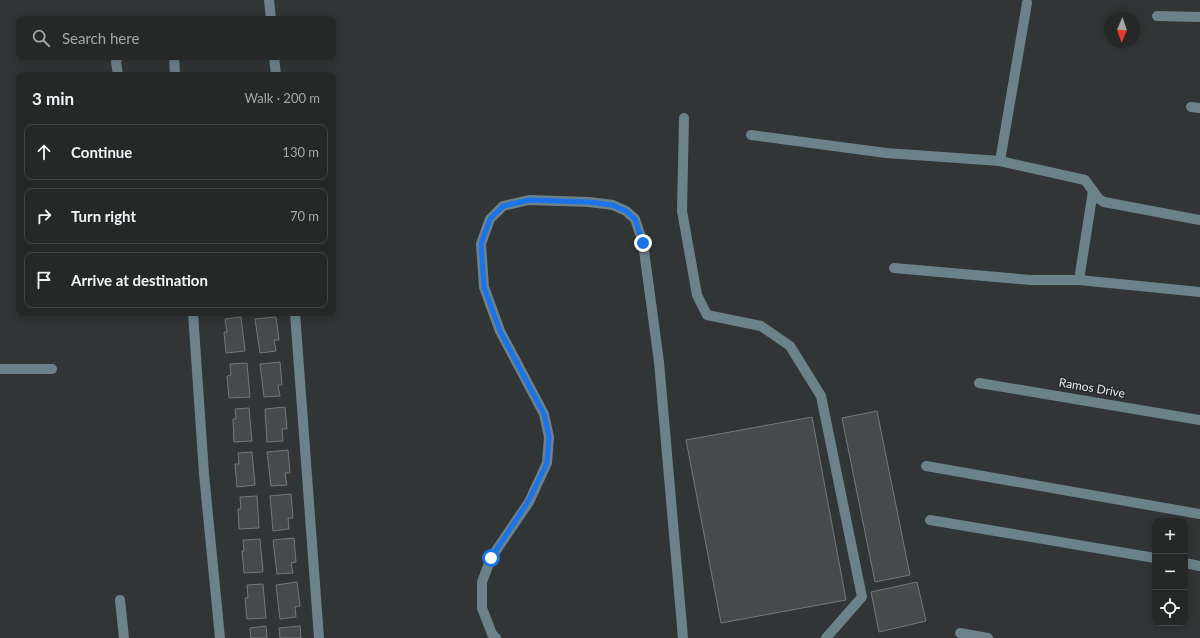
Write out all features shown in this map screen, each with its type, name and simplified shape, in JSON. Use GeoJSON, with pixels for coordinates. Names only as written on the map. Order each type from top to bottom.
{"type":"FeatureCollection","features":[{"type":"Feature","properties":{"kind":"street"},"geometry":{"type":"LineString","coordinates":[[269,0],[271,16]]}},
{"type":"Feature","properties":{"kind":"street"},"geometry":{"type":"LineString","coordinates":[[1000,161],[1026,3]]}},
{"type":"Feature","properties":{"kind":"street"},"geometry":{"type":"LineString","coordinates":[[1157,16],[1200,17]]}},
{"type":"Feature","properties":{"kind":"street"},"geometry":{"type":"LineString","coordinates":[[118,60],[118,72]]}},
{"type":"Feature","properties":{"kind":"street"},"geometry":{"type":"LineString","coordinates":[[174,60],[175,72]]}},
{"type":"Feature","properties":{"kind":"street"},"geometry":{"type":"LineString","coordinates":[[274,60],[276,72]]}},
{"type":"Feature","properties":{"kind":"street"},"geometry":{"type":"LineString","coordinates":[[684,118],[682,211],[697,295],[707,315],[761,326],[790,346],[820,396],[862,597],[826,638]]}},
{"type":"Feature","properties":{"kind":"street"},"geometry":{"type":"LineString","coordinates":[[751,135],[886,153],[1000,161],[1085,180],[1104,202],[1200,220]]}},
{"type":"Feature","properties":{"kind":"street"},"geometry":{"type":"LineString","coordinates":[[1079,280],[1093,191]]}},
{"type":"Feature","properties":{"kind":"street"},"geometry":{"type":"LineString","coordinates":[[496,638],[492,634],[482,608],[482,582],[491,558],[528,502],[547,463],[549,437],[544,414],[500,331],[484,287],[481,244],[490,219],[503,206],[529,200],[589,202],[612,205],[626,211],[635,219],[643,243],[659,362],[683,638]]}},
{"type":"Feature","properties":{"kind":"street"},"geometry":{"type":"LineString","coordinates":[[894,268],[1031,280],[1079,280],[1200,292]]}},
{"type":"Feature","properties":{"kind":"street"},"geometry":{"type":"LineString","coordinates":[[193,316],[204,474],[220,638]]}},
{"type":"Feature","properties":{"kind":"street"},"geometry":{"type":"LineString","coordinates":[[295,316],[319,638]]}},
{"type":"Feature","properties":{"kind":"street"},"geometry":{"type":"LineString","coordinates":[[0,369],[52,369]]}},
{"type":"Feature","properties":{"kind":"street","name":"Ramos Drive"},"geometry":{"type":"LineString","coordinates":[[979,382],[1200,420]]}},
{"type":"Feature","properties":{"kind":"street"},"geometry":{"type":"LineString","coordinates":[[926,466],[1200,514]]}},
{"type":"Feature","properties":{"kind":"street"},"geometry":{"type":"LineString","coordinates":[[930,520],[1152,557]]}},
{"type":"Feature","properties":{"kind":"street"},"geometry":{"type":"LineString","coordinates":[[1188,564],[1200,566]]}},
{"type":"Feature","properties":{"kind":"street"},"geometry":{"type":"LineString","coordinates":[[120,600],[124,638]]}},
{"type":"Feature","properties":{"kind":"street"},"geometry":{"type":"LineString","coordinates":[[960,633],[988,638]]}},
{"type":"Feature","properties":{"kind":"building"},"geometry":{"type":"Polygon","coordinates":[[[241,317],[245,351],[226,353],[224,332],[227,332],[225,319],[241,317]]]}},
{"type":"Feature","properties":{"kind":"building"},"geometry":{"type":"Polygon","coordinates":[[[276,317],[279,340],[274,340],[276,351],[260,353],[255,319],[276,317]]]}},
{"type":"Feature","properties":{"kind":"building"},"geometry":{"type":"Polygon","coordinates":[[[280,362],[282,385],[278,385],[280,396],[264,397],[260,364],[280,362]]]}},
{"type":"Feature","properties":{"kind":"building"},"geometry":{"type":"Polygon","coordinates":[[[247,363],[250,397],[229,398],[227,376],[231,375],[230,364],[247,363]]]}},
{"type":"Feature","properties":{"kind":"building"},"geometry":{"type":"Polygon","coordinates":[[[285,407],[287,429],[282,429],[283,441],[267,442],[265,409],[285,407]]]}},
{"type":"Feature","properties":{"kind":"building"},"geometry":{"type":"Polygon","coordinates":[[[249,408],[252,441],[234,442],[233,419],[236,419],[235,409],[249,408]]]}},
{"type":"Feature","properties":{"kind":"building"},"geometry":{"type":"Polygon","coordinates":[[[877,411],[910,575],[875,582],[842,418],[877,411]]]}},
{"type":"Feature","properties":{"kind":"building"},"geometry":{"type":"Polygon","coordinates":[[[812,417],[846,600],[721,623],[686,440],[812,417]]]}},
{"type":"Feature","properties":{"kind":"building"},"geometry":{"type":"Polygon","coordinates":[[[288,450],[290,473],[285,473],[287,485],[271,486],[267,452],[288,450]]]}},
{"type":"Feature","properties":{"kind":"building"},"geometry":{"type":"Polygon","coordinates":[[[252,452],[255,485],[237,487],[235,464],[239,464],[238,453],[252,452]]]}},
{"type":"Feature","properties":{"kind":"building"},"geometry":{"type":"Polygon","coordinates":[[[291,494],[293,518],[288,518],[289,529],[273,531],[270,496],[291,494]]]}},
{"type":"Feature","properties":{"kind":"building"},"geometry":{"type":"Polygon","coordinates":[[[257,496],[259,528],[239,529],[238,509],[241,509],[240,497],[257,496]]]}},
{"type":"Feature","properties":{"kind":"building"},"geometry":{"type":"Polygon","coordinates":[[[294,538],[296,562],[291,563],[293,573],[277,574],[273,540],[294,538]]]}},
{"type":"Feature","properties":{"kind":"building"},"geometry":{"type":"Polygon","coordinates":[[[260,539],[263,572],[244,573],[242,551],[244,551],[243,540],[260,539]]]}},
{"type":"Feature","properties":{"kind":"building"},"geometry":{"type":"Polygon","coordinates":[[[297,582],[300,606],[295,607],[296,617],[280,619],[276,585],[297,582]]]}},
{"type":"Feature","properties":{"kind":"building"},"geometry":{"type":"Polygon","coordinates":[[[917,582],[926,621],[879,632],[871,592],[917,582]]]}},
{"type":"Feature","properties":{"kind":"building"},"geometry":{"type":"Polygon","coordinates":[[[263,584],[266,618],[247,619],[245,598],[248,598],[247,585],[263,584]]]}},
{"type":"Feature","properties":{"kind":"building"},"geometry":{"type":"Polygon","coordinates":[[[266,626],[267,638],[251,638],[250,628],[266,626]]]}},
{"type":"Feature","properties":{"kind":"building"},"geometry":{"type":"Polygon","coordinates":[[[300,626],[301,638],[280,638],[279,628],[300,626]]]}},
{"type":"Feature","properties":{"kind":"route"},"geometry":{"type":"LineString","coordinates":[[491,558],[528,502],[547,463],[549,437],[544,414],[500,331],[484,287],[481,244],[490,219],[503,206],[529,200],[589,202],[612,205],[626,211],[635,219],[643,243]]}}]}
